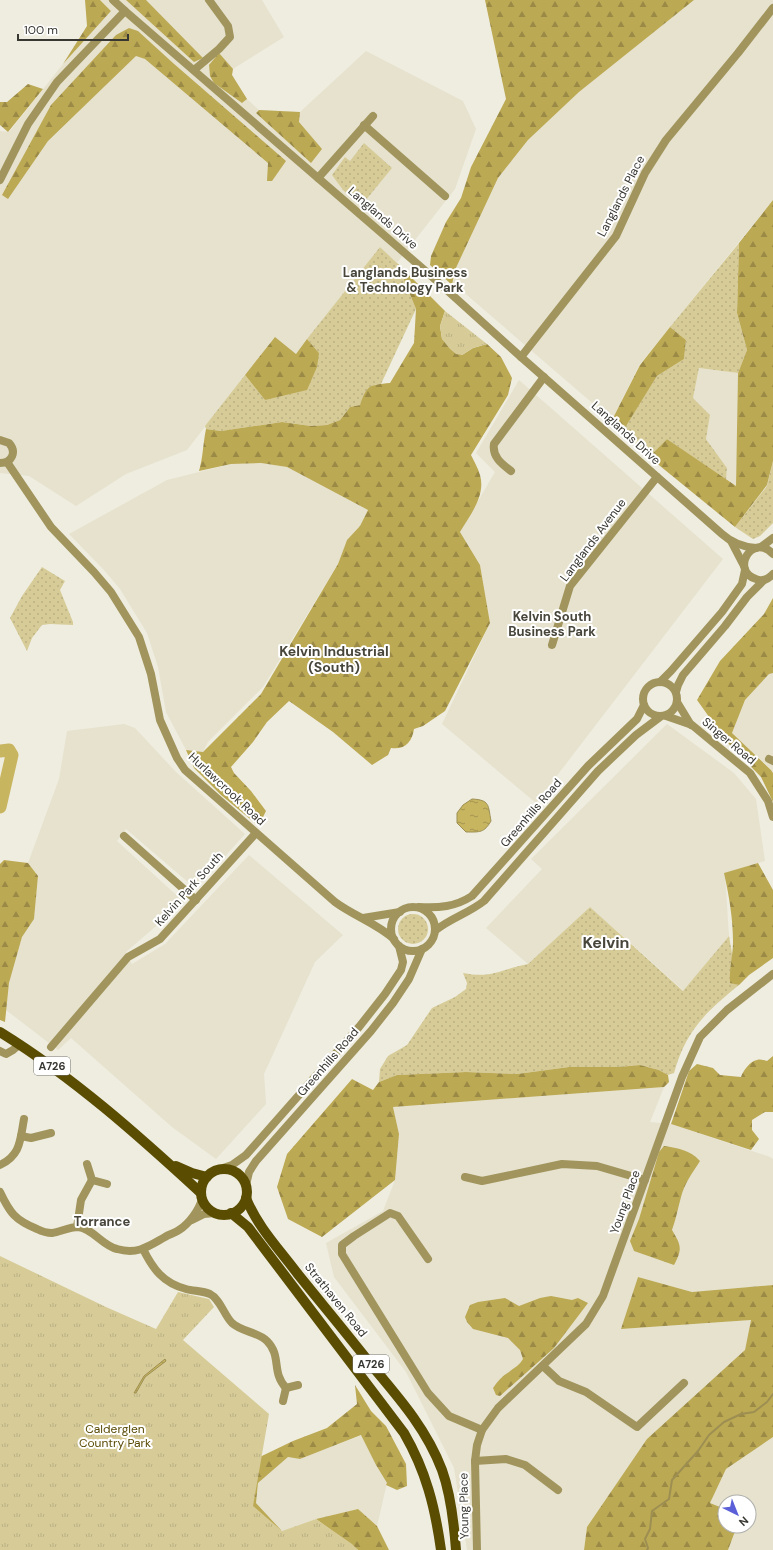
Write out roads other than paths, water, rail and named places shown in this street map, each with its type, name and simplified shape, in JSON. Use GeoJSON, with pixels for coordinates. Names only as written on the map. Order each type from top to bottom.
{"type":"FeatureCollection","features":[{"type":"Feature","properties":{"kind":"main road","name":"A726"},"geometry":{"type":"LineString","coordinates":[[0,1032],[20,1044],[67,1078],[164,1159],[202,1196],[205,1205],[215,1213]]}},
{"type":"Feature","properties":{"kind":"main road","name":"A726"},"geometry":{"type":"LineString","coordinates":[[164,1159],[192,1173],[207,1177]]}},
{"type":"Feature","properties":{"kind":"main road"},"geometry":{"type":"LineString","coordinates":[[202,1196],[202,1184],[210,1173],[220,1169],[228,1169],[236,1172],[246,1185]]}},
{"type":"Feature","properties":{"kind":"main road","name":"A726"},"geometry":{"type":"LineString","coordinates":[[246,1185],[246,1198]]}},
{"type":"Feature","properties":{"kind":"main road"},"geometry":{"type":"LineString","coordinates":[[215,1213],[223,1215],[231,1213],[239,1209],[246,1198]]}},
{"type":"Feature","properties":{"kind":"main road","name":"Strathaven Road"},"geometry":{"type":"LineString","coordinates":[[246,1198],[258,1222],[315,1296],[405,1405],[424,1433],[437,1457],[444,1478],[451,1508],[456,1550]]}},
{"type":"Feature","properties":{"kind":"main road","name":"Strathaven Road"},"geometry":{"type":"LineString","coordinates":[[231,1213],[248,1227],[404,1433],[416,1455],[428,1485],[434,1507],[441,1550]]}},
{"type":"Feature","properties":{"kind":"street"},"geometry":{"type":"LineString","coordinates":[[0,180],[28,124],[57,82],[125,11],[114,0]]}},
{"type":"Feature","properties":{"kind":"street"},"geometry":{"type":"LineString","coordinates":[[194,70],[219,49],[230,37],[228,26],[209,0]]}},
{"type":"Feature","properties":{"kind":"street","name":"Langlands Place"},"geometry":{"type":"LineString","coordinates":[[521,357],[616,236],[645,173],[666,140],[773,8]]}},
{"type":"Feature","properties":{"kind":"street","name":"Langlands Drive"},"geometry":{"type":"LineString","coordinates":[[125,11],[429,274],[521,357],[731,541],[747,548],[766,548],[773,554]]}},
{"type":"Feature","properties":{"kind":"street"},"geometry":{"type":"LineString","coordinates":[[318,178],[373,116]]}},
{"type":"Feature","properties":{"kind":"street"},"geometry":{"type":"LineString","coordinates":[[364,125],[445,196]]}},
{"type":"Feature","properties":{"kind":"street"},"geometry":{"type":"LineString","coordinates":[[511,470],[504,466],[494,453],[494,444],[544,377]]}},
{"type":"Feature","properties":{"kind":"street"},"geometry":{"type":"LineString","coordinates":[[0,440],[9,443],[13,449],[12,456],[4,462]]}},
{"type":"Feature","properties":{"kind":"street","name":"Hurlawcrook Road"},"geometry":{"type":"LineString","coordinates":[[4,462],[51,527],[111,592],[139,637],[150,674],[160,720],[177,758],[185,770],[335,902],[352,914],[363,918],[385,931],[396,942]]}},
{"type":"Feature","properties":{"kind":"street","name":"Langlands Avenue"},"geometry":{"type":"LineString","coordinates":[[552,645],[570,586],[657,477]]}},
{"type":"Feature","properties":{"kind":"street"},"geometry":{"type":"LineString","coordinates":[[773,538],[748,553],[744,561],[742,584],[722,612],[671,672],[660,682],[651,685],[645,692],[643,696],[644,705],[650,714],[663,716],[674,710],[677,702],[676,692],[683,675],[725,626],[747,597],[764,580],[773,574]]}},
{"type":"Feature","properties":{"kind":"street","name":"Langlands Drive"},"geometry":{"type":"LineString","coordinates":[[731,541],[744,568]]}},
{"type":"Feature","properties":{"kind":"street"},"geometry":{"type":"LineString","coordinates":[[744,568],[748,575],[753,579],[764,580]]}},
{"type":"Feature","properties":{"kind":"street"},"geometry":{"type":"LineString","coordinates":[[660,682],[669,684],[676,692]]}},
{"type":"Feature","properties":{"kind":"street","name":"Singer Road"},"geometry":{"type":"LineString","coordinates":[[677,702],[692,725],[750,773],[768,801],[773,817]]}},
{"type":"Feature","properties":{"kind":"street","name":"Greenhills Road"},"geometry":{"type":"LineString","coordinates":[[419,907],[437,908],[451,906],[459,904],[472,896],[592,762],[637,719],[644,705]]}},
{"type":"Feature","properties":{"kind":"street","name":"Greenhills Road"},"geometry":{"type":"LineString","coordinates":[[436,930],[447,921],[471,910],[484,901],[598,772],[636,735],[663,716]]}},
{"type":"Feature","properties":{"kind":"street","name":"Singer Road"},"geometry":{"type":"LineString","coordinates":[[663,716],[692,725]]}},
{"type":"Feature","properties":{"kind":"street","name":"Kelvin Park South"},"geometry":{"type":"LineString","coordinates":[[51,1047],[69,1024],[128,957],[160,939],[256,833]]}},
{"type":"Feature","properties":{"kind":"street"},"geometry":{"type":"LineString","coordinates":[[124,836],[196,900]]}},
{"type":"Feature","properties":{"kind":"street"},"geometry":{"type":"LineString","coordinates":[[363,918],[400,912],[411,907],[419,907],[429,913],[435,924],[436,930],[431,943],[422,949],[410,951],[396,942],[392,932],[392,924],[395,917],[400,912]]}},
{"type":"Feature","properties":{"kind":"street","name":"Greenhills Road"},"geometry":{"type":"LineString","coordinates":[[220,1169],[232,1165],[246,1155],[359,1027],[398,977],[403,962],[396,942]]}},
{"type":"Feature","properties":{"kind":"street","name":"Greenhills Road"},"geometry":{"type":"LineString","coordinates":[[246,1185],[249,1172],[256,1161],[393,1003],[409,979],[422,949]]}},
{"type":"Feature","properties":{"kind":"street","name":"Young Place"},"geometry":{"type":"LineString","coordinates":[[477,1550],[475,1461],[477,1444],[482,1430],[498,1408],[586,1324],[603,1296],[682,1077],[700,1037],[727,1010],[773,974]]}},
{"type":"Feature","properties":{"kind":"street"},"geometry":{"type":"LineString","coordinates":[[0,1051],[6,1054],[20,1044]]}},
{"type":"Feature","properties":{"kind":"street"},"geometry":{"type":"LineString","coordinates":[[0,1165],[13,1157],[16,1153],[24,1119]]}},
{"type":"Feature","properties":{"kind":"street"},"geometry":{"type":"LineString","coordinates":[[21,1136],[31,1138],[51,1133]]}},
{"type":"Feature","properties":{"kind":"street"},"geometry":{"type":"LineString","coordinates":[[77,1227],[81,1200],[92,1180],[87,1164]]}},
{"type":"Feature","properties":{"kind":"street"},"geometry":{"type":"LineString","coordinates":[[465,1177],[482,1181],[562,1164],[597,1166],[645,1180]]}},
{"type":"Feature","properties":{"kind":"street"},"geometry":{"type":"LineString","coordinates":[[92,1180],[108,1184]]}},
{"type":"Feature","properties":{"kind":"street"},"geometry":{"type":"LineString","coordinates":[[0,1192],[6,1206],[13,1215],[17,1219],[32,1227],[51,1233],[77,1227],[86,1229],[102,1241],[117,1249],[126,1251],[143,1249],[180,1230],[198,1210],[202,1196]]}},
{"type":"Feature","properties":{"kind":"street"},"geometry":{"type":"LineString","coordinates":[[186,1224],[204,1214],[215,1213]]}},
{"type":"Feature","properties":{"kind":"street"},"geometry":{"type":"LineString","coordinates":[[428,1259],[398,1216],[390,1214],[354,1236],[342,1246],[342,1254],[428,1393],[449,1416],[482,1430]]}},
{"type":"Feature","properties":{"kind":"street"},"geometry":{"type":"LineString","coordinates":[[143,1249],[151,1265],[160,1276],[180,1287],[211,1295],[235,1325],[260,1336],[268,1342],[276,1358],[278,1377],[280,1382],[286,1388]]}},
{"type":"Feature","properties":{"kind":"street"},"geometry":{"type":"LineString","coordinates":[[543,1366],[559,1381],[586,1392],[637,1427],[684,1383]]}},
{"type":"Feature","properties":{"kind":"street"},"geometry":{"type":"LineString","coordinates":[[286,1388],[298,1385]]}},
{"type":"Feature","properties":{"kind":"street"},"geometry":{"type":"LineString","coordinates":[[282,1401],[286,1388]]}},
{"type":"Feature","properties":{"kind":"street","name":"Young Place"},"geometry":{"type":"LineString","coordinates":[[475,1461],[506,1459],[525,1465],[558,1490]]}},
{"type":"Feature","properties":{"kind":"water"},"geometry":{"type":"Polygon","coordinates":[[[472,799],[485,802],[487,804],[491,821],[484,830],[466,832],[457,823],[457,813],[463,805],[472,799]]]}},
{"type":"Feature","properties":{"kind":"water"},"geometry":{"type":"Polygon","coordinates":[[[165,1359],[166,1361],[145,1377],[136,1393],[134,1393],[144,1376],[165,1359]]]}},
{"type":"Feature","properties":{"kind":"waterway"},"geometry":{"type":"LineString","coordinates":[[0,751],[9,750],[12,755],[0,807]]}},
{"type":"Feature","properties":{"kind":"waterway"},"geometry":{"type":"LineString","coordinates":[[647,1550],[648,1548],[645,1539],[650,1529],[652,1511],[669,1499],[672,1480],[698,1451],[709,1435],[724,1422],[741,1414],[754,1412],[767,1402],[773,1394]]}},
{"type":"Feature","properties":{"kind":"district","name":"Langlands Business & Technology Park"},"geometry":{"type":"Point","coordinates":[405,280]}},
{"type":"Feature","properties":{"kind":"district","name":"Kelvin South Business Park"},"geometry":{"type":"Point","coordinates":[552,624]}},
{"type":"Feature","properties":{"kind":"district","name":"Kelvin Industrial (South)"},"geometry":{"type":"Point","coordinates":[334,660]}},
{"type":"Feature","properties":{"kind":"district","name":"Kelvin"},"geometry":{"type":"Point","coordinates":[606,942]}},
{"type":"Feature","properties":{"kind":"district","name":"Torrance"},"geometry":{"type":"Point","coordinates":[102,1221]}},
{"type":"Feature","properties":{"kind":"park label","name":"Calderglen Country Park"},"geometry":{"type":"Point","coordinates":[115,1436]}}]}
